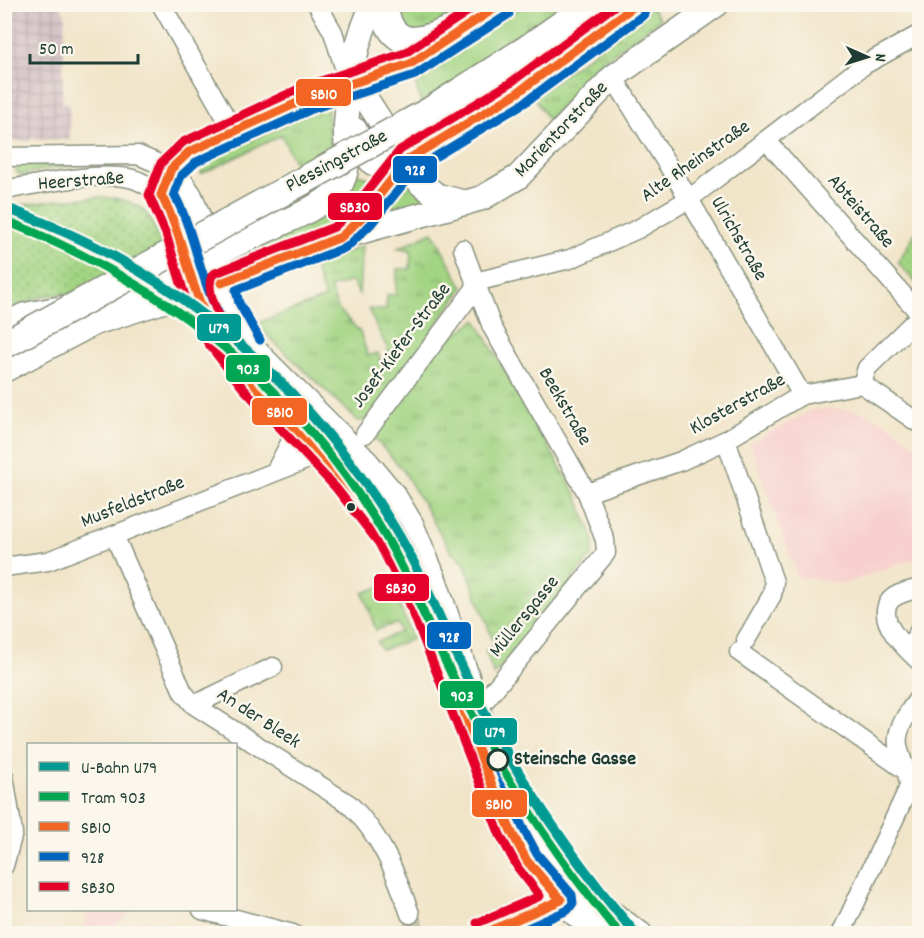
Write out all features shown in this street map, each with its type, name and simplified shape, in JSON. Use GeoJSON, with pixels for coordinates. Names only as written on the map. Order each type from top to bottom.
{"type":"FeatureCollection","features":[{"type":"Feature","properties":{"kind":"highway"},"geometry":{"type":"LineString","coordinates":[[384,4],[391,30],[407,41],[427,40],[497,8]]}},
{"type":"Feature","properties":{"kind":"highway","name":"Plessingstraße"},"geometry":{"type":"LineString","coordinates":[[4,345],[430,111],[527,50],[591,4]]}},
{"type":"Feature","properties":{"kind":"highway"},"geometry":{"type":"LineString","coordinates":[[407,160],[517,93],[638,4]]}},
{"type":"Feature","properties":{"kind":"highway"},"geometry":{"type":"LineString","coordinates":[[357,90],[410,64],[497,8]]}},
{"type":"Feature","properties":{"kind":"main road"},"geometry":{"type":"LineString","coordinates":[[376,4],[369,45],[357,90],[348,159],[359,170],[371,174],[391,172],[407,160]]}},
{"type":"Feature","properties":{"kind":"main road","name":"Marientorstraße"},"geometry":{"type":"LineString","coordinates":[[468,204],[518,177],[613,77],[717,4]]}},
{"type":"Feature","properties":{"kind":"main road"},"geometry":{"type":"LineString","coordinates":[[357,90],[309,98],[189,152],[171,169],[161,195],[171,210],[194,292],[206,319],[232,356],[321,454],[388,535],[427,616],[479,757],[512,833],[534,870],[570,916],[598,933]]}},
{"type":"Feature","properties":{"kind":"main road"},"geometry":{"type":"LineString","coordinates":[[357,90],[386,126],[421,184],[438,196],[468,204]]}},
{"type":"Feature","properties":{"kind":"main road"},"geometry":{"type":"LineString","coordinates":[[357,90],[363,152],[373,163],[407,160]]}},
{"type":"Feature","properties":{"kind":"main road","name":"Plessingstraße"},"geometry":{"type":"LineString","coordinates":[[4,326],[25,315],[43,310],[112,301],[302,214],[329,198],[344,177],[348,159]]}},
{"type":"Feature","properties":{"kind":"main road","name":"Plessingstraße"},"geometry":{"type":"LineString","coordinates":[[341,237],[362,217],[407,160]]}},
{"type":"Feature","properties":{"kind":"main road"},"geometry":{"type":"LineString","coordinates":[[171,169],[190,196],[213,255],[228,308],[248,344],[367,463],[394,496],[411,524],[434,579],[478,709],[509,788],[532,828],[556,859],[588,893],[612,915],[640,933]]}},
{"type":"Feature","properties":{"kind":"main road","name":"Plessingstraße"},"geometry":{"type":"LineString","coordinates":[[4,370],[94,322],[221,283],[341,237],[468,204]]}},
{"type":"Feature","properties":{"kind":"main road"},"geometry":{"type":"LineString","coordinates":[[482,933],[570,916],[588,893]]}},
{"type":"Feature","properties":{"kind":"street"},"geometry":{"type":"LineString","coordinates":[[161,4],[234,132]]}},
{"type":"Feature","properties":{"kind":"street"},"geometry":{"type":"LineString","coordinates":[[317,4],[333,32],[357,90]]}},
{"type":"Feature","properties":{"kind":"street","name":"Alte Rheinstraße"},"geometry":{"type":"LineString","coordinates":[[476,284],[570,259],[638,229],[689,199],[864,65],[920,34]]}},
{"type":"Feature","properties":{"kind":"street","name":"Ulrichstraße"},"geometry":{"type":"LineString","coordinates":[[613,77],[689,199],[802,395]]}},
{"type":"Feature","properties":{"kind":"street","name":"Abteistraße"},"geometry":{"type":"LineString","coordinates":[[766,140],[920,315]]}},
{"type":"Feature","properties":{"kind":"street","name":"Heerstraße"},"geometry":{"type":"LineString","coordinates":[[4,157],[138,155],[171,169]]}},
{"type":"Feature","properties":{"kind":"street","name":"Heerstraße"},"geometry":{"type":"LineString","coordinates":[[4,190],[91,178],[127,177],[143,183],[161,195]]}},
{"type":"Feature","properties":{"kind":"street","name":"Beekstraße"},"geometry":{"type":"LineString","coordinates":[[463,249],[492,327],[588,493],[605,540],[606,553]]}},
{"type":"Feature","properties":{"kind":"street","name":"Josef-Kiefer-Straße"},"geometry":{"type":"LineString","coordinates":[[365,434],[476,284]]}},
{"type":"Feature","properties":{"kind":"street"},"geometry":{"type":"LineString","coordinates":[[920,315],[867,368],[862,384],[920,424]]}},
{"type":"Feature","properties":{"kind":"street","name":"Klosterstraße"},"geometry":{"type":"LineString","coordinates":[[588,493],[681,461],[726,440],[802,395],[862,384]]}},
{"type":"Feature","properties":{"kind":"street"},"geometry":{"type":"LineString","coordinates":[[276,470],[290,443],[292,423]]}},
{"type":"Feature","properties":{"kind":"street"},"geometry":{"type":"LineString","coordinates":[[726,440],[774,582],[772,595],[742,646],[909,773]]}},
{"type":"Feature","properties":{"kind":"street","name":"Musfeldstraße"},"geometry":{"type":"LineString","coordinates":[[4,567],[48,561],[321,454]]}},
{"type":"Feature","properties":{"kind":"street","name":"An der Bleek"},"geometry":{"type":"LineString","coordinates":[[114,535],[183,692],[194,705],[349,804],[366,820],[395,871],[410,914]]}},
{"type":"Feature","properties":{"kind":"street","name":"Müllersgasse"},"geometry":{"type":"LineString","coordinates":[[478,709],[606,553]]}},
{"type":"Feature","properties":{"kind":"street"},"geometry":{"type":"LineString","coordinates":[[914,656],[889,625],[886,612],[889,602],[898,595],[920,588]]}},
{"type":"Feature","properties":{"kind":"street"},"geometry":{"type":"LineString","coordinates":[[914,656],[920,630]]}},
{"type":"Feature","properties":{"kind":"street"},"geometry":{"type":"LineString","coordinates":[[194,705],[273,667]]}},
{"type":"Feature","properties":{"kind":"street"},"geometry":{"type":"LineString","coordinates":[[841,933],[909,787],[909,773],[897,743],[902,724],[920,696]]}},
{"type":"Feature","properties":{"kind":"street"},"geometry":{"type":"LineString","coordinates":[[4,776],[21,832],[4,866]]}},
{"type":"Feature","properties":{"kind":"street"},"geometry":{"type":"LineString","coordinates":[[210,911],[292,933]]}},
{"type":"Feature","properties":{"kind":"shaded area"},"geometry":{"type":"Polygon","coordinates":[[[4,5],[60,5],[65,14],[62,103],[70,103],[70,140],[30,138],[30,141],[5,141],[4,5]]]}},
{"type":"Feature","properties":{"kind":"shaded area"},"geometry":{"type":"Polygon","coordinates":[[[841,409],[863,412],[888,424],[920,449],[919,557],[844,584],[797,577],[750,443],[812,410],[841,409]]]}},
{"type":"Feature","properties":{"kind":"shaded area"},"geometry":{"type":"Polygon","coordinates":[[[88,911],[131,911],[106,933],[81,933],[88,911]]]}},
{"type":"Feature","properties":{"kind":"green space"},"geometry":{"type":"Polygon","coordinates":[[[400,5],[477,5],[438,30],[411,34],[399,15],[400,5]]]}},
{"type":"Feature","properties":{"kind":"green space"},"geometry":{"type":"Polygon","coordinates":[[[525,5],[576,5],[422,105],[413,76],[525,5]]]}},
{"type":"Feature","properties":{"kind":"green space"},"geometry":{"type":"Polygon","coordinates":[[[652,8],[660,19],[600,63],[548,120],[534,97],[652,8]]]}},
{"type":"Feature","properties":{"kind":"green space"},"geometry":{"type":"Polygon","coordinates":[[[327,105],[331,152],[297,169],[282,135],[201,174],[200,164],[327,105]]]}},
{"type":"Feature","properties":{"kind":"green space"},"geometry":{"type":"Polygon","coordinates":[[[19,164],[97,164],[50,168],[21,176],[16,171],[19,164]]]}},
{"type":"Feature","properties":{"kind":"green space"},"geometry":{"type":"Polygon","coordinates":[[[97,164],[144,164],[143,168],[113,165],[97,164]]]}},
{"type":"Feature","properties":{"kind":"green space"},"geometry":{"type":"Polygon","coordinates":[[[358,174],[377,181],[337,229],[243,263],[240,254],[358,174]]]}},
{"type":"Feature","properties":{"kind":"green space"},"geometry":{"type":"Polygon","coordinates":[[[405,175],[433,200],[375,218],[405,175]]]}},
{"type":"Feature","properties":{"kind":"green space"},"geometry":{"type":"Polygon","coordinates":[[[102,197],[127,201],[143,210],[149,216],[162,248],[82,292],[43,296],[5,311],[4,208],[57,200],[102,197]]]}},
{"type":"Feature","properties":{"kind":"green space"},"geometry":{"type":"Polygon","coordinates":[[[916,231],[919,235],[919,286],[898,263],[916,231]]]}},
{"type":"Feature","properties":{"kind":"green space"},"geometry":{"type":"Polygon","coordinates":[[[433,232],[463,288],[368,420],[358,421],[255,324],[325,298],[314,266],[362,246],[359,294],[352,281],[330,288],[338,309],[360,332],[368,356],[378,353],[381,362],[392,358],[368,309],[386,310],[387,295],[396,295],[397,269],[410,269],[411,250],[398,248],[433,232]]]}},
{"type":"Feature","properties":{"kind":"green space"},"geometry":{"type":"Polygon","coordinates":[[[215,308],[221,324],[346,453],[401,523],[396,525],[359,477],[323,437],[263,381],[210,310],[215,308]]]}},
{"type":"Feature","properties":{"kind":"green space"},"geometry":{"type":"Polygon","coordinates":[[[476,320],[578,498],[594,541],[592,555],[494,675],[485,650],[491,648],[494,643],[464,562],[452,553],[403,470],[374,438],[442,343],[476,320]]]}},
{"type":"Feature","properties":{"kind":"green space"},"geometry":{"type":"Polygon","coordinates":[[[390,583],[413,639],[382,650],[377,642],[401,632],[397,623],[376,630],[363,593],[390,583]]]}},
{"type":"Feature","properties":{"kind":"tunnel"},"geometry":{"type":"LineString","coordinates":[[410,914],[417,934]]}},
{"type":"Feature","properties":{"kind":"metro line","name":"U79"},"geometry":{"type":"LineString","coordinates":[[4,207],[93,246],[163,286],[240,344],[309,412],[369,488],[395,529],[429,594],[480,704],[532,795],[571,852],[636,934]]}},
{"type":"Feature","properties":{"kind":"tram line","name":"903"},"geometry":{"type":"LineString","coordinates":[[4,220],[64,246],[120,275],[173,309],[222,346],[269,387],[311,432],[350,482],[386,537],[453,677],[509,778],[572,873],[620,934]]}},
{"type":"Feature","properties":{"kind":"transit line","name":"SB30"},"geometry":{"type":"LineString","coordinates":[[477,923],[540,896],[518,868],[500,835],[409,602],[379,543],[336,488],[243,388],[208,343],[188,306],[166,234],[149,195],[161,163],[183,142],[303,87],[405,53],[479,4]]}},
{"type":"Feature","properties":{"kind":"transit line","name":"SB10"},"geometry":{"type":"LineString","coordinates":[[161,195],[171,169],[189,152],[308,98],[410,64],[501,4]]}},
{"type":"Feature","properties":{"kind":"transit line","name":"SB30"},"geometry":{"type":"LineString","coordinates":[[238,352],[213,302],[210,282],[213,274],[334,227],[353,209],[400,150],[510,83],[617,4]]}},
{"type":"Feature","properties":{"kind":"transit line","name":"SB10"},"geometry":{"type":"LineString","coordinates":[[221,283],[341,237],[362,217],[407,160],[517,93],[637,4]]}},
{"type":"Feature","properties":{"kind":"transit line","name":"928"},"geometry":{"type":"LineString","coordinates":[[509,14],[415,75],[312,109],[196,162],[181,176],[174,194],[189,228],[205,282],[230,332],[277,390],[346,463],[398,528],[417,563],[450,637],[522,826],[537,854],[572,895],[573,903],[568,910],[514,934]]}},
{"type":"Feature","properties":{"kind":"transit line","name":"928"},"geometry":{"type":"LineString","coordinates":[[260,340],[239,303],[236,290],[347,247],[371,224],[415,169],[524,103],[645,14]]}},
{"type":"Feature","properties":{"kind":"transit line","name":"SB10"},"geometry":{"type":"LineString","coordinates":[[161,195],[176,230],[200,303],[218,338],[233,359],[368,508],[389,537],[439,645],[511,831],[527,861],[561,900]]}},
{"type":"Feature","properties":{"kind":"transit line","name":"SB10"},"geometry":{"type":"LineString","coordinates":[[483,934],[561,900]]}},
{"type":"Feature","properties":{"kind":"place","name":"Steinsche Gasse"},"geometry":{"type":"Point","coordinates":[498,760]}}]}
